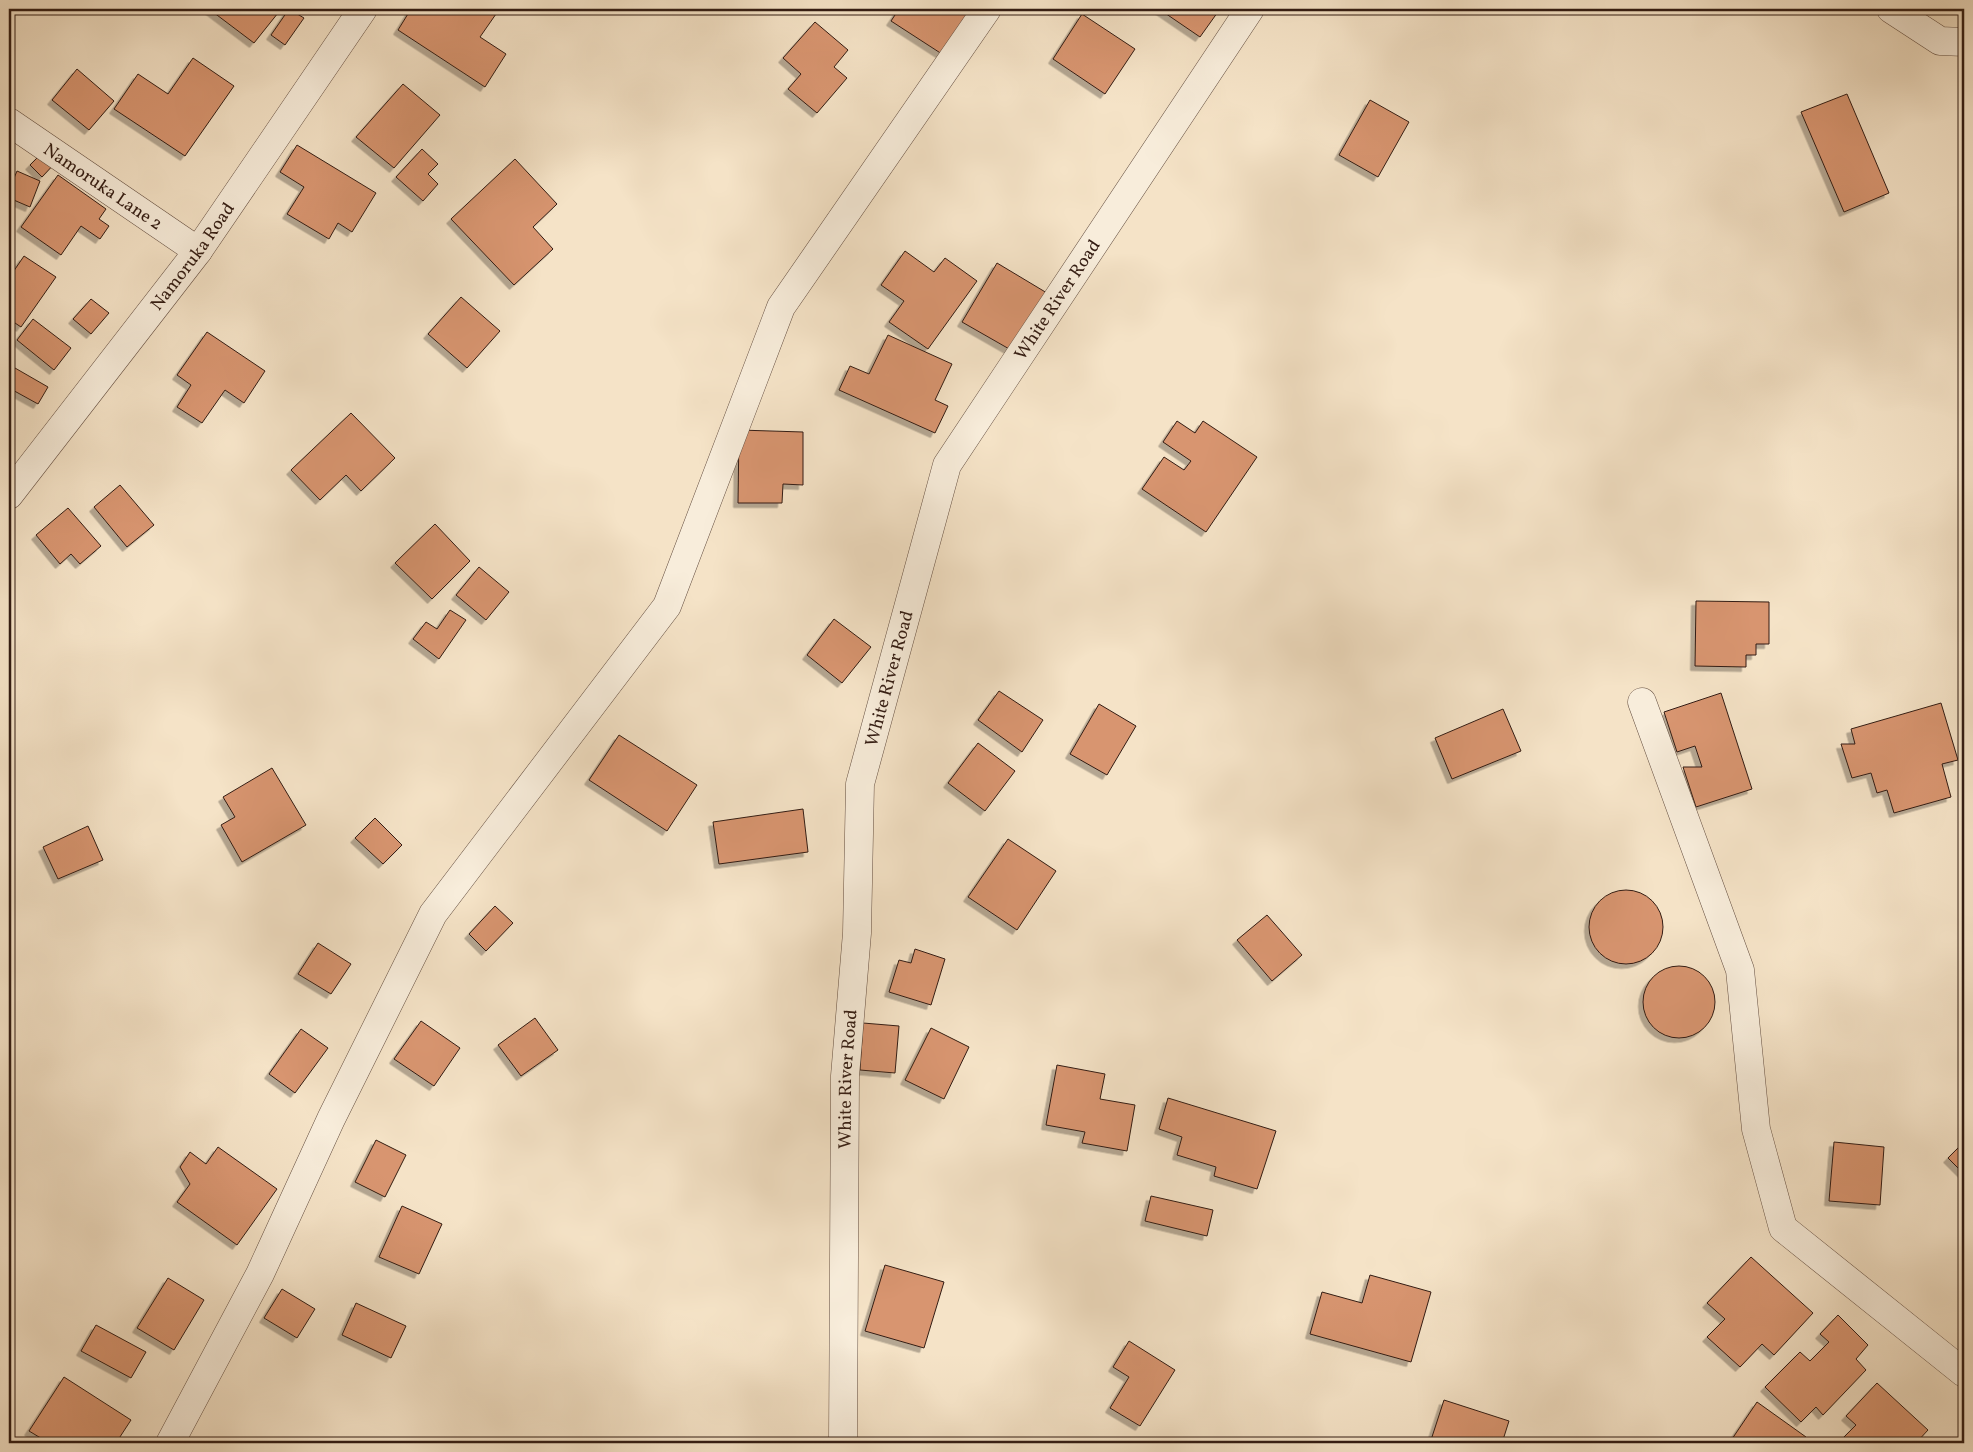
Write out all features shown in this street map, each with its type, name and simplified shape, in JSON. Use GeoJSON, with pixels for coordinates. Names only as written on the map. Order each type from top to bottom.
{"type":"FeatureCollection","features":[{"type":"Feature","properties":{"kind":"street","name":"Namoruka Road"},"geometry":{"type":"LineString","coordinates":[[9,494],[198,251],[362,9]]}},
{"type":"Feature","properties":{"kind":"street"},"geometry":{"type":"LineString","coordinates":[[170,1443],[260,1274],[331,1119],[434,914],[667,606],[781,307],[987,9]]}},
{"type":"Feature","properties":{"kind":"street","name":"White River Road"},"geometry":{"type":"LineString","coordinates":[[843,1443],[845,1076],[857,933],[860,784],[947,465],[1250,9]]}},
{"type":"Feature","properties":{"kind":"street"},"geometry":{"type":"LineString","coordinates":[[1891,9],[1940,41],[1964,42]]}},
{"type":"Feature","properties":{"kind":"street","name":"Namoruka Lane 2"},"geometry":{"type":"LineString","coordinates":[[9,122],[198,251]]}},
{"type":"Feature","properties":{"kind":"street"},"geometry":{"type":"LineString","coordinates":[[1642,702],[1740,970],[1756,1129],[1783,1228],[1964,1373]]}},
{"type":"Feature","properties":{"kind":"building"},"geometry":{"type":"Polygon","coordinates":[[[209,9],[272,9],[278,13],[254,43],[209,9]]]}},
{"type":"Feature","properties":{"kind":"building"},"geometry":{"type":"Polygon","coordinates":[[[289,9],[304,18],[285,45],[271,35],[289,9]]]}},
{"type":"Feature","properties":{"kind":"building"},"geometry":{"type":"Polygon","coordinates":[[[411,9],[487,9],[496,14],[480,37],[506,54],[485,87],[398,30],[411,9]]]}},
{"type":"Feature","properties":{"kind":"building"},"geometry":{"type":"Polygon","coordinates":[[[899,9],[966,9],[974,14],[945,56],[891,21],[899,9]]]}},
{"type":"Feature","properties":{"kind":"building"},"geometry":{"type":"Polygon","coordinates":[[[1159,9],[1220,9],[1200,37],[1159,9]]]}},
{"type":"Feature","properties":{"kind":"building"},"geometry":{"type":"Polygon","coordinates":[[[1082,14],[1135,49],[1105,94],[1053,59],[1082,14]]]}},
{"type":"Feature","properties":{"kind":"building"},"geometry":{"type":"Polygon","coordinates":[[[815,22],[848,50],[834,67],[847,78],[817,113],[788,89],[801,74],[783,58],[815,22]]]}},
{"type":"Feature","properties":{"kind":"building"},"geometry":{"type":"Polygon","coordinates":[[[193,58],[234,86],[185,156],[114,109],[138,74],[168,94],[193,58]]]}},
{"type":"Feature","properties":{"kind":"building"},"geometry":{"type":"Polygon","coordinates":[[[77,69],[114,101],[89,130],[52,100],[77,69]]]}},
{"type":"Feature","properties":{"kind":"building"},"geometry":{"type":"Polygon","coordinates":[[[403,84],[440,115],[394,168],[356,137],[403,84]]]}},
{"type":"Feature","properties":{"kind":"building"},"geometry":{"type":"Polygon","coordinates":[[[1847,94],[1889,193],[1844,212],[1801,112],[1847,94]]]}},
{"type":"Feature","properties":{"kind":"building"},"geometry":{"type":"Polygon","coordinates":[[[1370,100],[1409,122],[1378,177],[1339,155],[1370,100]]]}},
{"type":"Feature","properties":{"kind":"building"},"geometry":{"type":"Polygon","coordinates":[[[297,145],[376,193],[352,232],[338,223],[329,239],[287,214],[304,187],[280,172],[297,145]]]}},
{"type":"Feature","properties":{"kind":"building"},"geometry":{"type":"Polygon","coordinates":[[[46,149],[57,161],[42,177],[30,165],[46,149]]]}},
{"type":"Feature","properties":{"kind":"building"},"geometry":{"type":"Polygon","coordinates":[[[422,149],[438,164],[428,174],[438,184],[423,201],[396,177],[422,149]]]}},
{"type":"Feature","properties":{"kind":"building"},"geometry":{"type":"Polygon","coordinates":[[[515,159],[557,204],[533,227],[553,249],[514,285],[451,219],[515,159]]]}},
{"type":"Feature","properties":{"kind":"building"},"geometry":{"type":"Polygon","coordinates":[[[17,171],[40,181],[30,207],[9,198],[9,190],[17,171]]]}},
{"type":"Feature","properties":{"kind":"building"},"geometry":{"type":"Polygon","coordinates":[[[58,175],[106,209],[99,219],[109,226],[100,239],[81,226],[61,255],[21,227],[58,175]]]}},
{"type":"Feature","properties":{"kind":"building"},"geometry":{"type":"Polygon","coordinates":[[[905,251],[934,272],[945,258],[977,281],[928,349],[889,322],[904,301],[881,285],[905,251]]]}},
{"type":"Feature","properties":{"kind":"building"},"geometry":{"type":"Polygon","coordinates":[[[24,256],[56,277],[21,327],[9,319],[9,278],[24,256]]]}},
{"type":"Feature","properties":{"kind":"building"},"geometry":{"type":"Polygon","coordinates":[[[997,263],[1052,296],[1018,354],[962,322],[997,263]]]}},
{"type":"Feature","properties":{"kind":"building"},"geometry":{"type":"Polygon","coordinates":[[[461,297],[500,331],[467,368],[428,334],[461,297]]]}},
{"type":"Feature","properties":{"kind":"building"},"geometry":{"type":"Polygon","coordinates":[[[91,299],[109,313],[91,334],[73,319],[91,299]]]}},
{"type":"Feature","properties":{"kind":"building"},"geometry":{"type":"Polygon","coordinates":[[[33,319],[71,348],[54,370],[17,340],[33,319]]]}},
{"type":"Feature","properties":{"kind":"building"},"geometry":{"type":"Polygon","coordinates":[[[207,332],[265,371],[244,403],[225,390],[202,423],[177,407],[191,385],[177,375],[207,332]]]}},
{"type":"Feature","properties":{"kind":"building"},"geometry":{"type":"Polygon","coordinates":[[[888,335],[952,364],[935,400],[948,406],[935,433],[839,390],[850,366],[869,374],[888,335]]]}},
{"type":"Feature","properties":{"kind":"building"},"geometry":{"type":"Polygon","coordinates":[[[15,368],[48,387],[38,404],[9,388],[9,380],[15,368]]]}},
{"type":"Feature","properties":{"kind":"building"},"geometry":{"type":"Polygon","coordinates":[[[351,413],[395,458],[361,491],[346,475],[320,500],[291,470],[351,413]]]}},
{"type":"Feature","properties":{"kind":"building"},"geometry":{"type":"Polygon","coordinates":[[[1177,421],[1195,433],[1203,421],[1257,457],[1206,532],[1142,489],[1164,457],[1184,470],[1191,461],[1163,442],[1177,421]]]}},
{"type":"Feature","properties":{"kind":"building"},"geometry":{"type":"Polygon","coordinates":[[[739,430],[803,432],[803,485],[783,484],[782,503],[738,503],[739,430]]]}},
{"type":"Feature","properties":{"kind":"building"},"geometry":{"type":"Polygon","coordinates":[[[120,485],[154,525],[127,547],[94,507],[120,485]]]}},
{"type":"Feature","properties":{"kind":"building"},"geometry":{"type":"Polygon","coordinates":[[[68,508],[101,546],[80,564],[71,554],[60,564],[36,535],[68,508]]]}},
{"type":"Feature","properties":{"kind":"building"},"geometry":{"type":"Polygon","coordinates":[[[435,524],[470,561],[432,599],[395,563],[435,524]]]}},
{"type":"Feature","properties":{"kind":"building"},"geometry":{"type":"Polygon","coordinates":[[[479,567],[509,592],[486,620],[456,595],[479,567]]]}},
{"type":"Feature","properties":{"kind":"building"},"geometry":{"type":"Polygon","coordinates":[[[1696,601],[1769,602],[1769,644],[1756,644],[1756,655],[1746,655],[1746,667],[1695,666],[1696,601]]]}},
{"type":"Feature","properties":{"kind":"building"},"geometry":{"type":"Polygon","coordinates":[[[450,610],[466,620],[439,659],[413,639],[426,622],[437,629],[450,610]]]}},
{"type":"Feature","properties":{"kind":"building"},"geometry":{"type":"Polygon","coordinates":[[[834,619],[871,647],[842,683],[807,655],[834,619]]]}},
{"type":"Feature","properties":{"kind":"building"},"geometry":{"type":"Polygon","coordinates":[[[999,691],[1043,720],[1022,752],[978,720],[999,691]]]}},
{"type":"Feature","properties":{"kind":"building"},"geometry":{"type":"Polygon","coordinates":[[[1721,693],[1752,789],[1696,807],[1683,767],[1702,767],[1695,746],[1677,752],[1664,712],[1721,693]]]}},
{"type":"Feature","properties":{"kind":"building"},"geometry":{"type":"Polygon","coordinates":[[[1941,703],[1958,760],[1942,764],[1951,797],[1894,813],[1887,790],[1877,793],[1871,773],[1852,778],[1841,744],[1855,744],[1851,729],[1941,703]]]}},
{"type":"Feature","properties":{"kind":"building"},"geometry":{"type":"Polygon","coordinates":[[[1099,704],[1136,726],[1107,775],[1070,754],[1099,704]]]}},
{"type":"Feature","properties":{"kind":"building"},"geometry":{"type":"Polygon","coordinates":[[[1503,709],[1521,751],[1452,779],[1435,738],[1503,709]]]}},
{"type":"Feature","properties":{"kind":"building"},"geometry":{"type":"Polygon","coordinates":[[[619,735],[697,785],[667,831],[589,780],[619,735]]]}},
{"type":"Feature","properties":{"kind":"building"},"geometry":{"type":"Polygon","coordinates":[[[978,743],[1015,771],[985,811],[948,783],[978,743]]]}},
{"type":"Feature","properties":{"kind":"building"},"geometry":{"type":"Polygon","coordinates":[[[272,768],[306,825],[242,862],[221,825],[235,817],[223,797],[272,768]]]}},
{"type":"Feature","properties":{"kind":"building"},"geometry":{"type":"Polygon","coordinates":[[[803,809],[808,852],[719,864],[713,822],[803,809]]]}},
{"type":"Feature","properties":{"kind":"building"},"geometry":{"type":"Polygon","coordinates":[[[375,818],[402,845],[383,864],[355,838],[375,818]]]}},
{"type":"Feature","properties":{"kind":"building"},"geometry":{"type":"Polygon","coordinates":[[[88,826],[103,860],[58,879],[43,847],[88,826]]]}},
{"type":"Feature","properties":{"kind":"building"},"geometry":{"type":"Polygon","coordinates":[[[1008,839],[1056,871],[1017,930],[968,897],[1008,839]]]}},
{"type":"Feature","properties":{"kind":"building"},"geometry":{"type":"Polygon","coordinates":[[[1626,890],[1647,896],[1657,906],[1663,927],[1657,948],[1647,958],[1626,964],[1605,958],[1595,948],[1589,927],[1595,906],[1605,896],[1626,890]]]}},
{"type":"Feature","properties":{"kind":"building"},"geometry":{"type":"Polygon","coordinates":[[[495,906],[513,923],[486,951],[469,934],[495,906]]]}},
{"type":"Feature","properties":{"kind":"building"},"geometry":{"type":"Polygon","coordinates":[[[1267,915],[1302,955],[1272,981],[1237,940],[1267,915]]]}},
{"type":"Feature","properties":{"kind":"building"},"geometry":{"type":"Polygon","coordinates":[[[318,943],[351,964],[331,994],[298,974],[318,943]]]}},
{"type":"Feature","properties":{"kind":"building"},"geometry":{"type":"Polygon","coordinates":[[[915,949],[945,959],[931,1005],[889,992],[899,960],[911,963],[915,949]]]}},
{"type":"Feature","properties":{"kind":"building"},"geometry":{"type":"Polygon","coordinates":[[[1679,966],[1699,972],[1709,982],[1715,1002],[1709,1022],[1699,1032],[1679,1038],[1659,1032],[1649,1022],[1643,1002],[1649,982],[1659,972],[1679,966]]]}},
{"type":"Feature","properties":{"kind":"building"},"geometry":{"type":"Polygon","coordinates":[[[535,1018],[558,1050],[521,1076],[498,1045],[535,1018]]]}},
{"type":"Feature","properties":{"kind":"building"},"geometry":{"type":"Polygon","coordinates":[[[421,1021],[460,1048],[434,1086],[394,1059],[421,1021]]]}},
{"type":"Feature","properties":{"kind":"building"},"geometry":{"type":"Polygon","coordinates":[[[863,1023],[899,1026],[895,1073],[860,1070],[863,1023]]]}},
{"type":"Feature","properties":{"kind":"building"},"geometry":{"type":"Polygon","coordinates":[[[931,1028],[969,1047],[944,1099],[905,1080],[931,1028]]]}},
{"type":"Feature","properties":{"kind":"building"},"geometry":{"type":"Polygon","coordinates":[[[301,1029],[328,1048],[295,1093],[269,1074],[301,1029]]]}},
{"type":"Feature","properties":{"kind":"building"},"geometry":{"type":"Polygon","coordinates":[[[1057,1065],[1105,1074],[1100,1099],[1135,1105],[1127,1151],[1082,1143],[1085,1132],[1046,1125],[1057,1065]]]}},
{"type":"Feature","properties":{"kind":"building"},"geometry":{"type":"Polygon","coordinates":[[[1168,1098],[1276,1131],[1257,1189],[1214,1176],[1216,1167],[1177,1155],[1182,1137],[1159,1129],[1168,1098]]]}},
{"type":"Feature","properties":{"kind":"building"},"geometry":{"type":"Polygon","coordinates":[[[376,1140],[406,1155],[385,1197],[355,1182],[376,1140]]]}},
{"type":"Feature","properties":{"kind":"building"},"geometry":{"type":"Polygon","coordinates":[[[1834,1142],[1884,1147],[1880,1205],[1829,1201],[1834,1142]]]}},
{"type":"Feature","properties":{"kind":"building"},"geometry":{"type":"Polygon","coordinates":[[[1964,1142],[1964,1174],[1948,1158],[1964,1142]]]}},
{"type":"Feature","properties":{"kind":"building"},"geometry":{"type":"Polygon","coordinates":[[[218,1147],[277,1189],[237,1245],[177,1202],[190,1184],[180,1167],[190,1152],[206,1164],[218,1147]]]}},
{"type":"Feature","properties":{"kind":"building"},"geometry":{"type":"Polygon","coordinates":[[[1151,1196],[1213,1210],[1207,1236],[1145,1221],[1151,1196]]]}},
{"type":"Feature","properties":{"kind":"building"},"geometry":{"type":"Polygon","coordinates":[[[402,1206],[442,1224],[419,1274],[379,1257],[402,1206]]]}},
{"type":"Feature","properties":{"kind":"building"},"geometry":{"type":"Polygon","coordinates":[[[1751,1257],[1813,1313],[1774,1355],[1762,1344],[1740,1367],[1707,1337],[1725,1319],[1707,1303],[1751,1257]]]}},
{"type":"Feature","properties":{"kind":"building"},"geometry":{"type":"Polygon","coordinates":[[[885,1265],[944,1282],[924,1348],[865,1331],[885,1265]]]}},
{"type":"Feature","properties":{"kind":"building"},"geometry":{"type":"Polygon","coordinates":[[[1370,1275],[1431,1292],[1411,1362],[1310,1334],[1322,1292],[1362,1303],[1370,1275]]]}},
{"type":"Feature","properties":{"kind":"building"},"geometry":{"type":"Polygon","coordinates":[[[168,1278],[204,1300],[174,1350],[137,1328],[168,1278]]]}},
{"type":"Feature","properties":{"kind":"building"},"geometry":{"type":"Polygon","coordinates":[[[282,1289],[315,1309],[297,1338],[264,1318],[282,1289]]]}},
{"type":"Feature","properties":{"kind":"building"},"geometry":{"type":"Polygon","coordinates":[[[356,1303],[406,1326],[391,1358],[342,1335],[356,1303]]]}},
{"type":"Feature","properties":{"kind":"building"},"geometry":{"type":"Polygon","coordinates":[[[1838,1315],[1868,1345],[1856,1359],[1866,1370],[1823,1415],[1816,1407],[1801,1422],[1765,1387],[1800,1352],[1810,1361],[1829,1342],[1820,1334],[1838,1315]]]}},
{"type":"Feature","properties":{"kind":"building"},"geometry":{"type":"Polygon","coordinates":[[[96,1325],[146,1352],[131,1378],[81,1351],[96,1325]]]}},
{"type":"Feature","properties":{"kind":"building"},"geometry":{"type":"Polygon","coordinates":[[[1129,1341],[1175,1370],[1140,1426],[1110,1408],[1129,1377],[1113,1367],[1129,1341]]]}},
{"type":"Feature","properties":{"kind":"building"},"geometry":{"type":"Polygon","coordinates":[[[64,1377],[131,1420],[116,1443],[49,1443],[29,1431],[64,1377]]]}},
{"type":"Feature","properties":{"kind":"building"},"geometry":{"type":"Polygon","coordinates":[[[1877,1383],[1928,1430],[1916,1443],[1838,1443],[1856,1425],[1846,1416],[1877,1383]]]}},
{"type":"Feature","properties":{"kind":"building"},"geometry":{"type":"Polygon","coordinates":[[[1444,1400],[1509,1421],[1502,1443],[1430,1443],[1444,1400]]]}},
{"type":"Feature","properties":{"kind":"building"},"geometry":{"type":"Polygon","coordinates":[[[1757,1402],[1806,1437],[1801,1443],[1738,1443],[1732,1439],[1757,1402]]]}}]}
